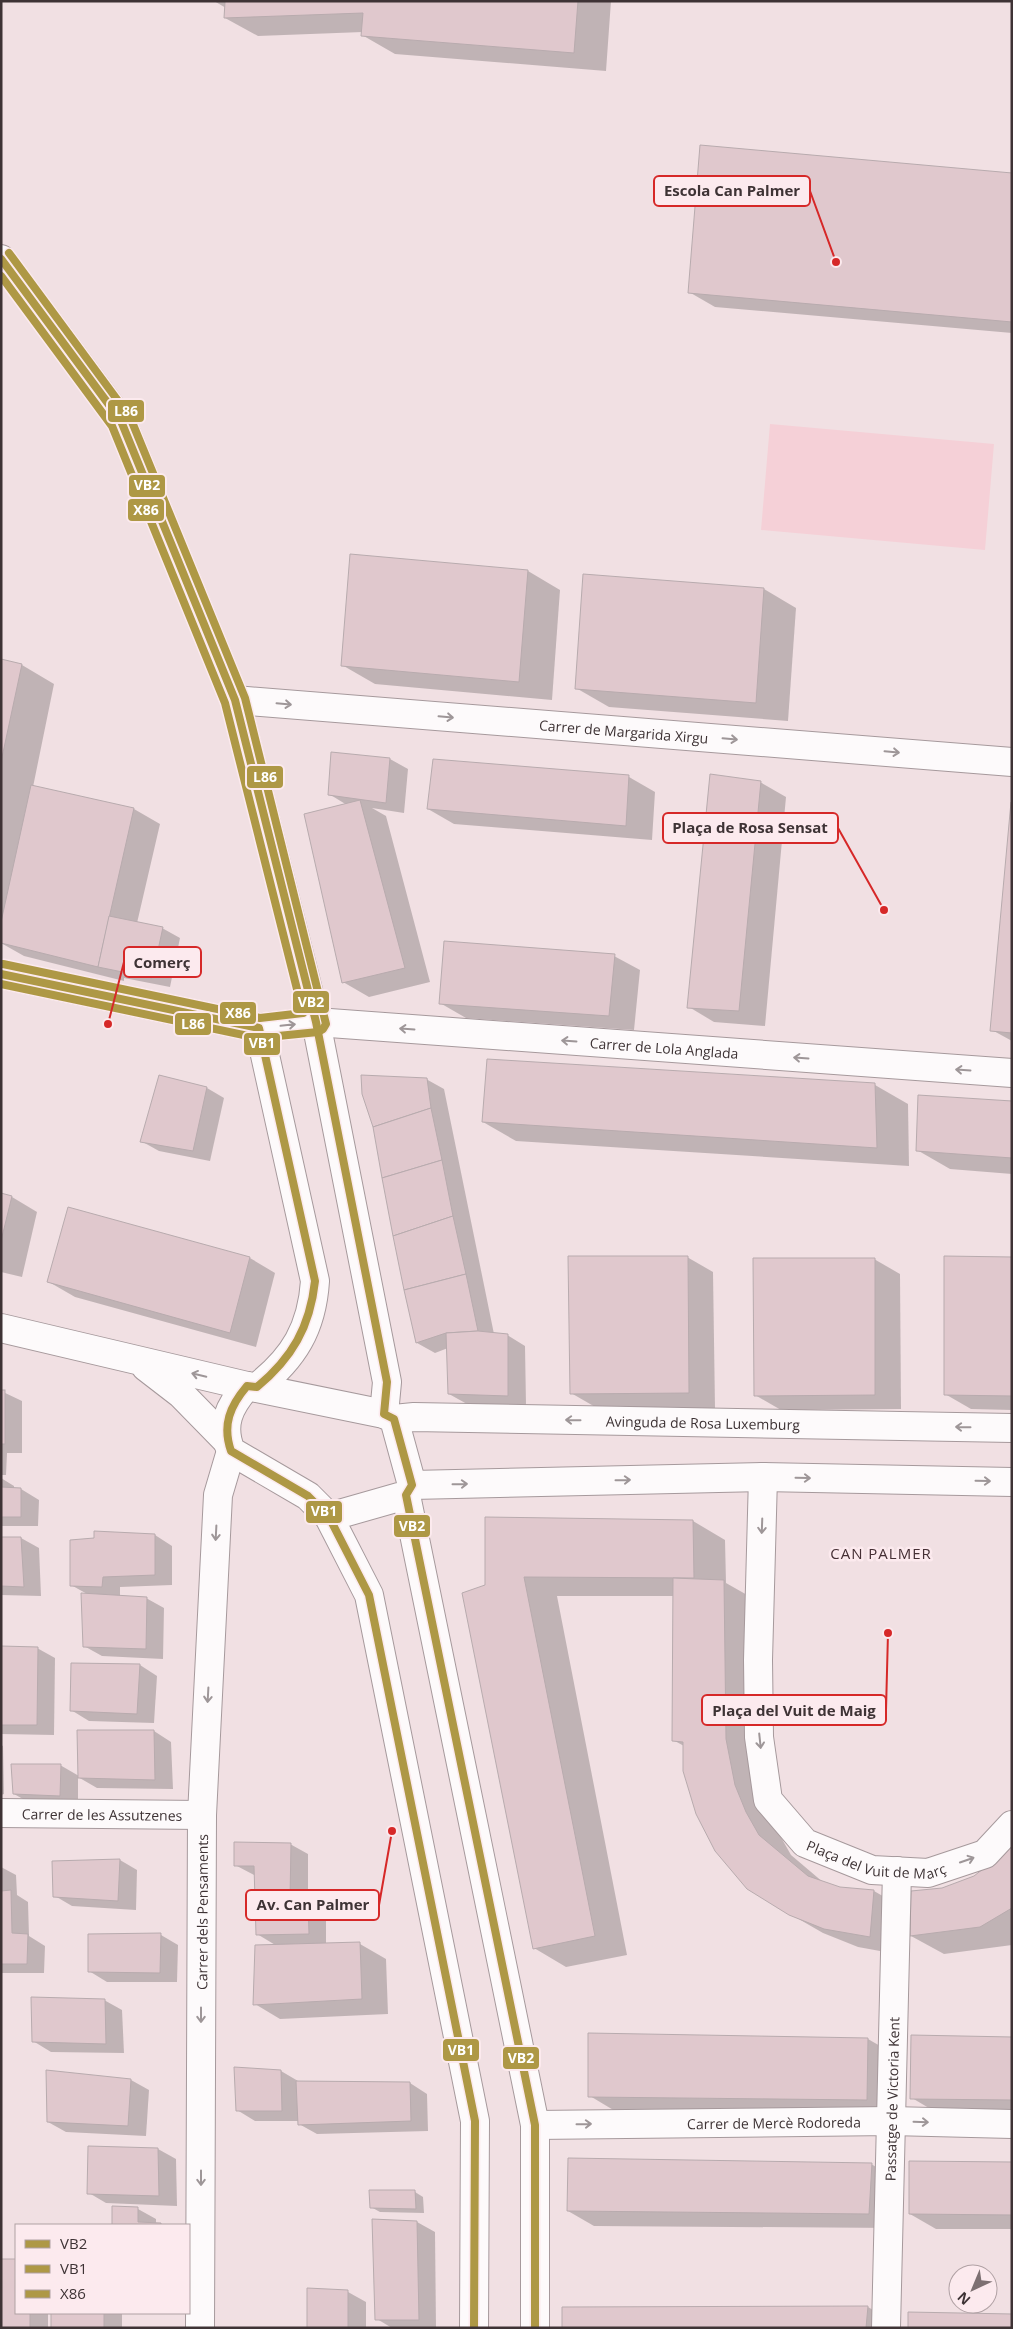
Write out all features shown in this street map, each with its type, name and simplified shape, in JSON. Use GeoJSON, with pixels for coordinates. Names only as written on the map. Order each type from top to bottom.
{"type":"FeatureCollection","features":[{"type":"Feature","properties":{"kind":"street"},"geometry":{"type":"LineString","coordinates":[[1,259],[121,421],[235,700],[316,1022],[387,1382],[398,1401],[397,1417],[409,1490],[535,2124],[535,2328]]}},
{"type":"Feature","properties":{"kind":"street","name":"Carrer de Margarida Xirgu"},"geometry":{"type":"LineString","coordinates":[[235,700],[1012,762]]}},
{"type":"Feature","properties":{"kind":"street","name":"Carrer de Lola Anglada"},"geometry":{"type":"LineString","coordinates":[[1,974],[259,1028],[316,1022],[1012,1073]]}},
{"type":"Feature","properties":{"kind":"street","name":"Carrer dels Pensaments"},"geometry":{"type":"LineString","coordinates":[[200,2328],[202,1815],[218,1496],[229,1446],[226,1417],[232,1402],[285,1362],[308,1323],[313,1305],[314,1281],[259,1028]]}},
{"type":"Feature","properties":{"kind":"street","name":"Avinguda de Rosa Luxemburg"},"geometry":{"type":"LineString","coordinates":[[1,1328],[252,1387],[397,1417],[1012,1428]]}},
{"type":"Feature","properties":{"kind":"street"},"geometry":{"type":"LineString","coordinates":[[134,1359],[163,1378],[202,1414],[229,1446],[308,1496],[329,1517],[369,1595],[475,2121],[474,2328]]}},
{"type":"Feature","properties":{"kind":"street","name":"Carrer dels Pensaments"},"geometry":{"type":"LineString","coordinates":[[202,1414],[211,1445],[218,1496]]}},
{"type":"Feature","properties":{"kind":"street"},"geometry":{"type":"LineString","coordinates":[[329,1517],[409,1490],[763,1477],[1012,1482]]}},
{"type":"Feature","properties":{"kind":"street","name":"Plaça del Vuit de Març"},"geometry":{"type":"LineString","coordinates":[[763,1477],[758,1670],[759,1737],[768,1800],[805,1843],[872,1870],[928,1874],[985,1854],[1012,1826]]}},
{"type":"Feature","properties":{"kind":"street","name":"Carrer de les Assutzenes"},"geometry":{"type":"LineString","coordinates":[[1,1813],[202,1815]]}},
{"type":"Feature","properties":{"kind":"street","name":"Passatge de Victoria Kent"},"geometry":{"type":"LineString","coordinates":[[886,2328],[897,1871]]}},
{"type":"Feature","properties":{"kind":"street","name":"Carrer de Mercè Rodoreda"},"geometry":{"type":"LineString","coordinates":[[535,2124],[891,2121],[1012,2124]]}},
{"type":"Feature","properties":{"kind":"shaded area"},"geometry":{"type":"Polygon","coordinates":[[[770,424],[994,444],[985,550],[761,530],[770,424]]]}},
{"type":"Feature","properties":{"kind":"building"},"geometry":{"type":"Polygon","coordinates":[[[214,1],[578,1],[574,53],[361,36],[363,13],[224,18],[225,2],[214,1]]]}},
{"type":"Feature","properties":{"kind":"building"},"geometry":{"type":"Polygon","coordinates":[[[700,145],[1012,173],[1012,322],[688,293],[700,145]]]}},
{"type":"Feature","properties":{"kind":"building"},"geometry":{"type":"Polygon","coordinates":[[[350,554],[528,570],[519,682],[341,666],[350,554]]]}},
{"type":"Feature","properties":{"kind":"building"},"geometry":{"type":"Polygon","coordinates":[[[583,574],[764,588],[756,703],[575,689],[583,574]]]}},
{"type":"Feature","properties":{"kind":"building"},"geometry":{"type":"Polygon","coordinates":[[[1,659],[22,664],[1,762],[1,659]]]}},
{"type":"Feature","properties":{"kind":"building"},"geometry":{"type":"Polygon","coordinates":[[[331,752],[390,758],[386,803],[328,795],[331,752]]]}},
{"type":"Feature","properties":{"kind":"building"},"geometry":{"type":"Polygon","coordinates":[[[433,759],[629,775],[626,826],[427,809],[433,759]]]}},
{"type":"Feature","properties":{"kind":"building"},"geometry":{"type":"Polygon","coordinates":[[[710,774],[761,781],[739,1011],[687,1008],[710,774]]]}},
{"type":"Feature","properties":{"kind":"building"},"geometry":{"type":"Polygon","coordinates":[[[31,785],[134,808],[98,967],[1,943],[1,922],[31,785]]]}},
{"type":"Feature","properties":{"kind":"building"},"geometry":{"type":"Polygon","coordinates":[[[360,800],[405,968],[342,983],[304,814],[360,800]]]}},
{"type":"Feature","properties":{"kind":"building"},"geometry":{"type":"Polygon","coordinates":[[[1012,802],[1012,1033],[990,1031],[1012,802]]]}},
{"type":"Feature","properties":{"kind":"building"},"geometry":{"type":"Polygon","coordinates":[[[109,916],[163,927],[152,978],[98,967],[109,916]]]}},
{"type":"Feature","properties":{"kind":"building"},"geometry":{"type":"Polygon","coordinates":[[[444,941],[615,954],[609,1016],[439,1004],[444,941]]]}},
{"type":"Feature","properties":{"kind":"building"},"geometry":{"type":"Polygon","coordinates":[[[487,1059],[875,1083],[877,1148],[482,1122],[487,1059]]]}},
{"type":"Feature","properties":{"kind":"building"},"geometry":{"type":"Polygon","coordinates":[[[159,1075],[207,1087],[193,1151],[140,1142],[159,1075]]]}},
{"type":"Feature","properties":{"kind":"building"},"geometry":{"type":"Polygon","coordinates":[[[361,1075],[427,1078],[431,1108],[373,1127],[362,1094],[361,1075]]]}},
{"type":"Feature","properties":{"kind":"building"},"geometry":{"type":"Polygon","coordinates":[[[918,1095],[1012,1101],[1012,1158],[916,1151],[918,1095]]]}},
{"type":"Feature","properties":{"kind":"building"},"geometry":{"type":"Polygon","coordinates":[[[431,1108],[442,1160],[382,1178],[373,1127],[431,1108]]]}},
{"type":"Feature","properties":{"kind":"building"},"geometry":{"type":"Polygon","coordinates":[[[442,1160],[453,1216],[393,1236],[382,1178],[442,1160]]]}},
{"type":"Feature","properties":{"kind":"building"},"geometry":{"type":"Polygon","coordinates":[[[1,1193],[12,1196],[1,1241],[1,1193]]]}},
{"type":"Feature","properties":{"kind":"building"},"geometry":{"type":"Polygon","coordinates":[[[68,1207],[250,1257],[230,1333],[47,1282],[68,1207]]]}},
{"type":"Feature","properties":{"kind":"building"},"geometry":{"type":"Polygon","coordinates":[[[453,1216],[466,1274],[404,1290],[393,1236],[453,1216]]]}},
{"type":"Feature","properties":{"kind":"building"},"geometry":{"type":"Polygon","coordinates":[[[568,1256],[688,1256],[689,1393],[570,1394],[568,1256]]]}},
{"type":"Feature","properties":{"kind":"building"},"geometry":{"type":"Polygon","coordinates":[[[944,1256],[1012,1257],[1012,1396],[944,1395],[944,1256]]]}},
{"type":"Feature","properties":{"kind":"building"},"geometry":{"type":"Polygon","coordinates":[[[753,1258],[875,1258],[875,1395],[754,1396],[753,1258]]]}},
{"type":"Feature","properties":{"kind":"building"},"geometry":{"type":"Polygon","coordinates":[[[466,1274],[478,1331],[446,1333],[416,1343],[404,1290],[466,1274]]]}},
{"type":"Feature","properties":{"kind":"building"},"geometry":{"type":"Polygon","coordinates":[[[478,1331],[508,1334],[508,1396],[448,1394],[446,1333],[478,1331]]]}},
{"type":"Feature","properties":{"kind":"building"},"geometry":{"type":"Polygon","coordinates":[[[1,1390],[5,1390],[5,1444],[1,1444],[1,1390]]]}},
{"type":"Feature","properties":{"kind":"building"},"geometry":{"type":"Polygon","coordinates":[[[1,1487],[21,1488],[21,1517],[1,1517],[1,1487]]]}},
{"type":"Feature","properties":{"kind":"building"},"geometry":{"type":"Polygon","coordinates":[[[485,1517],[693,1520],[694,1578],[524,1577],[595,1936],[533,1949],[462,1593],[485,1585],[485,1517]]]}},
{"type":"Feature","properties":{"kind":"building"},"geometry":{"type":"Polygon","coordinates":[[[94,1531],[155,1534],[155,1575],[103,1577],[102,1587],[70,1586],[70,1540],[94,1538],[94,1531]]]}},
{"type":"Feature","properties":{"kind":"building"},"geometry":{"type":"Polygon","coordinates":[[[1,1537],[21,1537],[24,1587],[1,1586],[1,1537]]]}},
{"type":"Feature","properties":{"kind":"building"},"geometry":{"type":"Polygon","coordinates":[[[673,1578],[724,1580],[726,1739],[735,1785],[746,1812],[759,1835],[808,1876],[840,1887],[874,1890],[870,1937],[824,1929],[789,1915],[747,1889],[715,1851],[696,1814],[683,1771],[683,1742],[672,1741],[673,1578]]]}},
{"type":"Feature","properties":{"kind":"building"},"geometry":{"type":"Polygon","coordinates":[[[81,1593],[147,1597],[146,1649],[83,1647],[81,1593]]]}},
{"type":"Feature","properties":{"kind":"building"},"geometry":{"type":"Polygon","coordinates":[[[1,1646],[38,1647],[37,1725],[1,1725],[1,1646]]]}},
{"type":"Feature","properties":{"kind":"building"},"geometry":{"type":"Polygon","coordinates":[[[71,1663],[140,1664],[137,1714],[70,1711],[71,1663]]]}},
{"type":"Feature","properties":{"kind":"building"},"geometry":{"type":"Polygon","coordinates":[[[77,1730],[154,1730],[155,1780],[78,1778],[77,1730]]]}},
{"type":"Feature","properties":{"kind":"building"},"geometry":{"type":"Polygon","coordinates":[[[11,1764],[61,1764],[60,1796],[13,1794],[11,1764]]]}},
{"type":"Feature","properties":{"kind":"building"},"geometry":{"type":"Polygon","coordinates":[[[234,1842],[291,1843],[290,1899],[308,1900],[309,1934],[256,1935],[254,1866],[234,1866],[234,1842]]]}},
{"type":"Feature","properties":{"kind":"building"},"geometry":{"type":"Polygon","coordinates":[[[1012,1846],[1012,1908],[980,1927],[910,1936],[911,1891],[942,1888],[974,1876],[1012,1846]]]}},
{"type":"Feature","properties":{"kind":"building"},"geometry":{"type":"Polygon","coordinates":[[[120,1859],[118,1901],[53,1897],[52,1861],[120,1859]]]}},
{"type":"Feature","properties":{"kind":"building"},"geometry":{"type":"Polygon","coordinates":[[[11,1890],[12,1933],[28,1934],[27,1964],[1,1964],[1,1891],[11,1890]]]}},
{"type":"Feature","properties":{"kind":"building"},"geometry":{"type":"Polygon","coordinates":[[[161,1933],[160,1973],[88,1972],[88,1934],[161,1933]]]}},
{"type":"Feature","properties":{"kind":"building"},"geometry":{"type":"Polygon","coordinates":[[[360,1942],[362,1999],[253,2005],[255,1945],[360,1942]]]}},
{"type":"Feature","properties":{"kind":"building"},"geometry":{"type":"Polygon","coordinates":[[[31,1997],[105,1999],[106,2044],[32,2042],[31,1997]]]}},
{"type":"Feature","properties":{"kind":"building"},"geometry":{"type":"Polygon","coordinates":[[[588,2033],[868,2038],[867,2100],[588,2097],[588,2033]]]}},
{"type":"Feature","properties":{"kind":"building"},"geometry":{"type":"Polygon","coordinates":[[[911,2035],[1012,2037],[1012,2100],[910,2099],[911,2035]]]}},
{"type":"Feature","properties":{"kind":"building"},"geometry":{"type":"Polygon","coordinates":[[[234,2067],[281,2070],[282,2111],[236,2111],[234,2067]]]}},
{"type":"Feature","properties":{"kind":"building"},"geometry":{"type":"Polygon","coordinates":[[[46,2070],[131,2079],[128,2126],[47,2122],[46,2070]]]}},
{"type":"Feature","properties":{"kind":"building"},"geometry":{"type":"Polygon","coordinates":[[[296,2081],[410,2082],[411,2121],[298,2125],[296,2081]]]}},
{"type":"Feature","properties":{"kind":"building"},"geometry":{"type":"Polygon","coordinates":[[[88,2146],[158,2148],[159,2196],[87,2194],[88,2146]]]}},
{"type":"Feature","properties":{"kind":"building"},"geometry":{"type":"Polygon","coordinates":[[[568,2158],[872,2163],[869,2214],[567,2211],[568,2158]]]}},
{"type":"Feature","properties":{"kind":"building"},"geometry":{"type":"Polygon","coordinates":[[[909,2161],[1012,2162],[1012,2215],[909,2214],[909,2161]]]}},
{"type":"Feature","properties":{"kind":"building"},"geometry":{"type":"Polygon","coordinates":[[[369,2190],[415,2190],[416,2209],[370,2208],[369,2190]]]}},
{"type":"Feature","properties":{"kind":"building"},"geometry":{"type":"Polygon","coordinates":[[[112,2206],[138,2207],[138,2222],[161,2223],[161,2224],[112,2224],[112,2206]]]}},
{"type":"Feature","properties":{"kind":"building"},"geometry":{"type":"Polygon","coordinates":[[[372,2219],[417,2221],[419,2320],[375,2320],[372,2219]]]}},
{"type":"Feature","properties":{"kind":"building"},"geometry":{"type":"Polygon","coordinates":[[[1,2259],[15,2259],[15,2314],[30,2314],[30,2328],[1,2328],[1,2259]]]}},
{"type":"Feature","properties":{"kind":"building"},"geometry":{"type":"Polygon","coordinates":[[[307,2288],[348,2290],[348,2328],[307,2328],[307,2288]]]}},
{"type":"Feature","properties":{"kind":"building"},"geometry":{"type":"Polygon","coordinates":[[[868,2306],[866,2328],[562,2328],[562,2307],[868,2306]]]}},
{"type":"Feature","properties":{"kind":"building"},"geometry":{"type":"Polygon","coordinates":[[[908,2312],[1012,2314],[1012,2328],[908,2328],[908,2312]]]}},
{"type":"Feature","properties":{"kind":"building"},"geometry":{"type":"Polygon","coordinates":[[[51,2314],[104,2314],[104,2328],[51,2328],[51,2314]]]}},
{"type":"Feature","properties":{"kind":"transit line","name":"L86"},"geometry":{"type":"LineString","coordinates":[[1,984],[258,1038],[318,1032],[326,1024],[245,698],[130,417],[9,253]]}},
{"type":"Feature","properties":{"kind":"transit line","name":"VB2"},"geometry":{"type":"LineString","coordinates":[[1,259],[121,421],[235,700],[316,1022],[387,1382],[384,1414],[394,1419],[412,1485],[406,1495],[535,2125],[535,2328]]}},
{"type":"Feature","properties":{"kind":"transit line","name":"X86"},"geometry":{"type":"LineString","coordinates":[[1,276],[112,426],[225,703],[303,1013],[260,1018],[3,964]]}},
{"type":"Feature","properties":{"kind":"transit line","name":"VB1"},"geometry":{"type":"LineString","coordinates":[[1,974],[259,1028],[315,1281],[313,1298],[304,1327],[289,1353],[280,1365],[257,1387],[247,1386],[232,1408],[228,1424],[228,1442],[231,1451],[308,1496],[329,1517],[369,1595],[475,2121],[474,2328]]}},
{"type":"Feature","properties":{"kind":"place","name":"Escola Can Palmer"},"geometry":{"type":"Point","coordinates":[836,262]}},
{"type":"Feature","properties":{"kind":"place","name":"Plaça de Rosa Sensat"},"geometry":{"type":"Point","coordinates":[884,910]}},
{"type":"Feature","properties":{"kind":"place","name":"Comerç"},"geometry":{"type":"Point","coordinates":[108,1024]}},
{"type":"Feature","properties":{"kind":"place","name":"Plaça del Vuit de Maig"},"geometry":{"type":"Point","coordinates":[888,1633]}},
{"type":"Feature","properties":{"kind":"place","name":"Av. Can Palmer"},"geometry":{"type":"Point","coordinates":[392,1831]}},
{"type":"Feature","properties":{"kind":"district","name":"CAN PALMER"},"geometry":{"type":"Point","coordinates":[881,1553]}}]}
